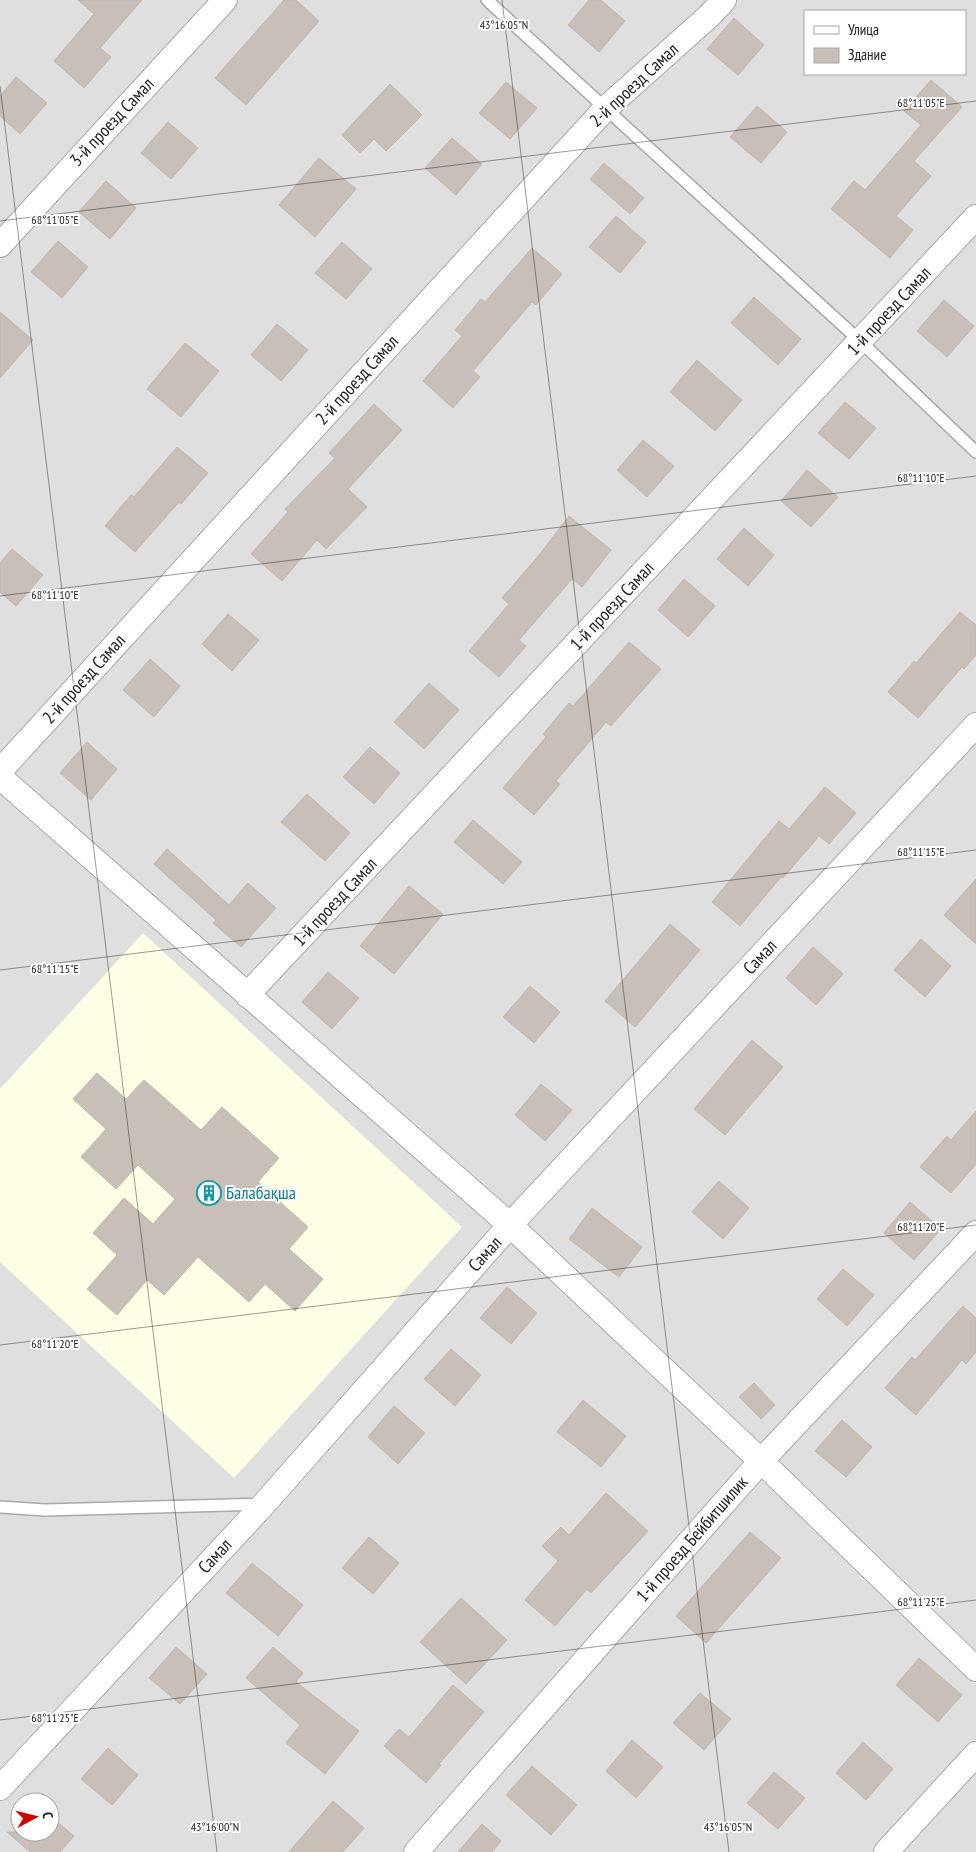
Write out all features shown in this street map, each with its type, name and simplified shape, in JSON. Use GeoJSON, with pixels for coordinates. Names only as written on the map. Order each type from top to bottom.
{"type":"FeatureCollection","features":[{"type":"Feature","properties":{"kind":"street","name":"3-й проезд Самал"},"geometry":{"type":"LineString","coordinates":[[0,244],[225,0]]}},
{"type":"Feature","properties":{"kind":"street","name":"2-й проезд Самал"},"geometry":{"type":"LineString","coordinates":[[0,771],[605,109],[709,16],[724,0]]}},
{"type":"Feature","properties":{"kind":"street","name":"1-й проезд Самал"},"geometry":{"type":"LineString","coordinates":[[247,995],[976,217]]}},
{"type":"Feature","properties":{"kind":"street","name":"Самал"},"geometry":{"type":"LineString","coordinates":[[0,1788],[264,1504],[510,1225],[976,725]]}},
{"type":"Feature","properties":{"kind":"street"},"geometry":{"type":"LineString","coordinates":[[0,777],[510,1225],[761,1461],[976,1668]]}},
{"type":"Feature","properties":{"kind":"street","name":"1-й проезд Бейбитшилик"},"geometry":{"type":"LineString","coordinates":[[416,1852],[761,1461],[976,1233]]}},
{"type":"Feature","properties":{"kind":"street"},"geometry":{"type":"LineString","coordinates":[[886,1852],[976,1754]]}},
{"type":"Feature","properties":{"kind":"lane"},"geometry":{"type":"LineString","coordinates":[[487,0],[860,342],[976,452]]}},
{"type":"Feature","properties":{"kind":"lane"},"geometry":{"type":"LineString","coordinates":[[0,1507],[45,1510],[264,1504]]}},
{"type":"Feature","properties":{"kind":"shaded area"},"geometry":{"type":"Polygon","coordinates":[[[0,0],[976,0],[976,1852],[0,1852],[0,0]]]}},
{"type":"Feature","properties":{"kind":"shaded area"},"geometry":{"type":"Polygon","coordinates":[[[143,933],[462,1227],[234,1478],[0,1262],[0,1089],[143,933]]]}},
{"type":"Feature","properties":{"kind":"building"},"geometry":{"type":"Polygon","coordinates":[[[78,0],[142,0],[100,48],[111,57],[84,88],[54,61],[94,14],[78,0]]]}},
{"type":"Feature","properties":{"kind":"building"},"geometry":{"type":"Polygon","coordinates":[[[284,0],[296,0],[319,21],[246,105],[215,78],[284,0]]]}},
{"type":"Feature","properties":{"kind":"building"},"geometry":{"type":"Polygon","coordinates":[[[589,0],[601,0],[625,21],[599,52],[568,25],[589,0]]]}},
{"type":"Feature","properties":{"kind":"building"},"geometry":{"type":"Polygon","coordinates":[[[734,18],[764,45],[738,75],[707,49],[734,18]]]}},
{"type":"Feature","properties":{"kind":"building"},"geometry":{"type":"Polygon","coordinates":[[[16,77],[47,103],[20,134],[0,116],[0,96],[16,77]]]}},
{"type":"Feature","properties":{"kind":"building"},"geometry":{"type":"Polygon","coordinates":[[[931,80],[962,107],[914,161],[931,176],[896,216],[913,230],[890,258],[831,209],[854,181],[865,190],[921,125],[904,111],[931,80]]]}},
{"type":"Feature","properties":{"kind":"building"},"geometry":{"type":"Polygon","coordinates":[[[506,82],[537,108],[510,139],[479,113],[506,82]]]}},
{"type":"Feature","properties":{"kind":"building"},"geometry":{"type":"Polygon","coordinates":[[[390,84],[422,115],[386,151],[374,139],[360,153],[342,135],[390,84]]]}},
{"type":"Feature","properties":{"kind":"building"},"geometry":{"type":"Polygon","coordinates":[[[757,106],[787,132],[761,163],[730,137],[757,106]]]}},
{"type":"Feature","properties":{"kind":"building"},"geometry":{"type":"Polygon","coordinates":[[[168,122],[198,148],[171,179],[141,153],[168,122]]]}},
{"type":"Feature","properties":{"kind":"building"},"geometry":{"type":"Polygon","coordinates":[[[452,138],[482,164],[456,195],[425,168],[452,138]]]}},
{"type":"Feature","properties":{"kind":"building"},"geometry":{"type":"Polygon","coordinates":[[[319,158],[356,189],[315,237],[279,205],[319,158]]]}},
{"type":"Feature","properties":{"kind":"building"},"geometry":{"type":"Polygon","coordinates":[[[604,163],[644,198],[630,214],[590,179],[604,163]]]}},
{"type":"Feature","properties":{"kind":"building"},"geometry":{"type":"Polygon","coordinates":[[[106,181],[136,208],[110,239],[79,212],[106,181]]]}},
{"type":"Feature","properties":{"kind":"building"},"geometry":{"type":"Polygon","coordinates":[[[616,216],[646,242],[620,273],[589,247],[616,216]]]}},
{"type":"Feature","properties":{"kind":"building"},"geometry":{"type":"Polygon","coordinates":[[[58,241],[88,267],[62,298],[31,272],[58,241]]]}},
{"type":"Feature","properties":{"kind":"building"},"geometry":{"type":"Polygon","coordinates":[[[342,242],[372,269],[346,299],[315,273],[342,242]]]}},
{"type":"Feature","properties":{"kind":"building"},"geometry":{"type":"Polygon","coordinates":[[[532,248],[562,274],[536,305],[532,302],[473,371],[480,377],[453,408],[423,381],[462,336],[455,330],[481,299],[485,302],[532,248]]]}},
{"type":"Feature","properties":{"kind":"building"},"geometry":{"type":"Polygon","coordinates":[[[754,297],[801,339],[778,365],[731,323],[754,297]]]}},
{"type":"Feature","properties":{"kind":"building"},"geometry":{"type":"Polygon","coordinates":[[[944,300],[974,326],[947,357],[917,331],[944,300]]]}},
{"type":"Feature","properties":{"kind":"building"},"geometry":{"type":"Polygon","coordinates":[[[0,312],[33,340],[0,378],[0,312]]]}},
{"type":"Feature","properties":{"kind":"building"},"geometry":{"type":"Polygon","coordinates":[[[277,324],[308,350],[281,381],[251,355],[277,324]]]}},
{"type":"Feature","properties":{"kind":"building"},"geometry":{"type":"Polygon","coordinates":[[[185,343],[219,371],[181,417],[147,389],[185,343]]]}},
{"type":"Feature","properties":{"kind":"building"},"geometry":{"type":"Polygon","coordinates":[[[697,360],[742,400],[715,431],[670,392],[697,360]]]}},
{"type":"Feature","properties":{"kind":"building"},"geometry":{"type":"Polygon","coordinates":[[[845,402],[876,428],[849,459],[818,433],[845,402]]]}},
{"type":"Feature","properties":{"kind":"building"},"geometry":{"type":"Polygon","coordinates":[[[374,404],[402,430],[348,489],[367,507],[326,549],[317,540],[282,581],[251,554],[288,512],[285,509],[335,458],[329,453],[374,404]]]}},
{"type":"Feature","properties":{"kind":"building"},"geometry":{"type":"Polygon","coordinates":[[[643,440],[674,466],[647,497],[617,470],[643,440]]]}},
{"type":"Feature","properties":{"kind":"building"},"geometry":{"type":"Polygon","coordinates":[[[177,447],[208,473],[181,504],[179,502],[135,552],[105,526],[131,495],[134,497],[177,447]]]}},
{"type":"Feature","properties":{"kind":"building"},"geometry":{"type":"Polygon","coordinates":[[[807,470],[838,497],[811,527],[781,501],[807,470]]]}},
{"type":"Feature","properties":{"kind":"building"},"geometry":{"type":"Polygon","coordinates":[[[569,516],[611,550],[582,587],[572,579],[519,640],[526,646],[499,677],[469,651],[509,604],[502,598],[540,554],[569,516]]]}},
{"type":"Feature","properties":{"kind":"building"},"geometry":{"type":"Polygon","coordinates":[[[744,528],[774,555],[748,586],[717,559],[744,528]]]}},
{"type":"Feature","properties":{"kind":"building"},"geometry":{"type":"Polygon","coordinates":[[[12,549],[43,575],[16,606],[0,592],[0,563],[12,549]]]}},
{"type":"Feature","properties":{"kind":"building"},"geometry":{"type":"Polygon","coordinates":[[[684,579],[715,606],[688,637],[658,610],[684,579]]]}},
{"type":"Feature","properties":{"kind":"building"},"geometry":{"type":"Polygon","coordinates":[[[960,612],[976,625],[976,655],[964,669],[962,667],[918,718],[888,692],[960,612]]]}},
{"type":"Feature","properties":{"kind":"building"},"geometry":{"type":"Polygon","coordinates":[[[228,614],[259,640],[232,671],[202,644],[228,614]]]}},
{"type":"Feature","properties":{"kind":"building"},"geometry":{"type":"Polygon","coordinates":[[[629,642],[661,669],[611,726],[606,722],[556,781],[560,784],[534,815],[503,788],[546,737],[543,734],[569,703],[573,706],[629,642]]]}},
{"type":"Feature","properties":{"kind":"building"},"geometry":{"type":"Polygon","coordinates":[[[150,659],[180,686],[154,717],[123,690],[150,659]]]}},
{"type":"Feature","properties":{"kind":"building"},"geometry":{"type":"Polygon","coordinates":[[[429,683],[459,710],[424,749],[394,722],[429,683]]]}},
{"type":"Feature","properties":{"kind":"building"},"geometry":{"type":"Polygon","coordinates":[[[87,742],[117,769],[91,800],[60,773],[87,742]]]}},
{"type":"Feature","properties":{"kind":"building"},"geometry":{"type":"Polygon","coordinates":[[[370,747],[400,773],[374,804],[343,777],[370,747]]]}},
{"type":"Feature","properties":{"kind":"building"},"geometry":{"type":"Polygon","coordinates":[[[825,787],[856,813],[829,844],[819,836],[783,878],[781,877],[740,926],[712,902],[779,821],[789,829],[825,787]]]}},
{"type":"Feature","properties":{"kind":"building"},"geometry":{"type":"Polygon","coordinates":[[[307,794],[350,833],[325,861],[281,822],[307,794]]]}},
{"type":"Feature","properties":{"kind":"building"},"geometry":{"type":"Polygon","coordinates":[[[473,820],[522,862],[503,884],[454,842],[473,820]]]}},
{"type":"Feature","properties":{"kind":"building"},"geometry":{"type":"Polygon","coordinates":[[[167,849],[229,905],[248,883],[276,908],[241,947],[213,923],[216,920],[154,864],[167,849]]]}},
{"type":"Feature","properties":{"kind":"building"},"geometry":{"type":"Polygon","coordinates":[[[976,879],[976,944],[944,915],[976,879]]]}},
{"type":"Feature","properties":{"kind":"building"},"geometry":{"type":"Polygon","coordinates":[[[409,886],[443,914],[394,974],[360,946],[409,886]]]}},
{"type":"Feature","properties":{"kind":"building"},"geometry":{"type":"Polygon","coordinates":[[[670,924],[700,950],[635,1027],[605,1001],[670,924]]]}},
{"type":"Feature","properties":{"kind":"building"},"geometry":{"type":"Polygon","coordinates":[[[921,939],[951,966],[925,997],[894,970],[921,939]]]}},
{"type":"Feature","properties":{"kind":"building"},"geometry":{"type":"Polygon","coordinates":[[[813,947],[843,974],[816,1005],[786,978],[813,947]]]}},
{"type":"Feature","properties":{"kind":"building"},"geometry":{"type":"Polygon","coordinates":[[[328,972],[359,998],[332,1029],[302,1002],[328,972]]]}},
{"type":"Feature","properties":{"kind":"building"},"geometry":{"type":"Polygon","coordinates":[[[530,986],[560,1012],[534,1043],[503,1017],[530,986]]]}},
{"type":"Feature","properties":{"kind":"building"},"geometry":{"type":"Polygon","coordinates":[[[752,1040],[783,1067],[725,1135],[694,1109],[752,1040]]]}},
{"type":"Feature","properties":{"kind":"building","name":"Балабақша"},"geometry":{"type":"Polygon","coordinates":[[[97,1073],[126,1099],[144,1080],[201,1130],[222,1107],[279,1158],[258,1182],[308,1227],[289,1249],[323,1279],[295,1311],[265,1284],[249,1302],[198,1257],[164,1295],[147,1280],[117,1315],[87,1289],[117,1255],[93,1233],[124,1198],[153,1224],[175,1199],[138,1165],[116,1189],[81,1157],[106,1129],[73,1099],[97,1073]]]}},
{"type":"Feature","properties":{"kind":"building"},"geometry":{"type":"Polygon","coordinates":[[[541,1084],[572,1110],[545,1141],[515,1115],[541,1084]]]}},
{"type":"Feature","properties":{"kind":"building"},"geometry":{"type":"Polygon","coordinates":[[[976,1111],[976,1164],[951,1193],[920,1167],[947,1136],[951,1140],[976,1111]]]}},
{"type":"Feature","properties":{"kind":"building"},"geometry":{"type":"Polygon","coordinates":[[[719,1181],[749,1208],[723,1239],[692,1212],[719,1181]]]}},
{"type":"Feature","properties":{"kind":"building"},"geometry":{"type":"Polygon","coordinates":[[[910,1202],[941,1229],[914,1260],[884,1233],[910,1202]]]}},
{"type":"Feature","properties":{"kind":"building"},"geometry":{"type":"Polygon","coordinates":[[[592,1208],[642,1247],[619,1277],[569,1239],[592,1208]]]}},
{"type":"Feature","properties":{"kind":"building"},"geometry":{"type":"Polygon","coordinates":[[[843,1269],[874,1295],[847,1326],[817,1299],[843,1269]]]}},
{"type":"Feature","properties":{"kind":"building"},"geometry":{"type":"Polygon","coordinates":[[[507,1287],[537,1313],[511,1344],[480,1318],[507,1287]]]}},
{"type":"Feature","properties":{"kind":"building"},"geometry":{"type":"Polygon","coordinates":[[[963,1306],[976,1318],[976,1352],[966,1364],[962,1360],[916,1415],[885,1388],[912,1357],[915,1360],[963,1306]]]}},
{"type":"Feature","properties":{"kind":"building"},"geometry":{"type":"Polygon","coordinates":[[[451,1349],[481,1375],[455,1406],[424,1379],[451,1349]]]}},
{"type":"Feature","properties":{"kind":"building"},"geometry":{"type":"Polygon","coordinates":[[[754,1383],[775,1405],[761,1419],[739,1397],[754,1383]]]}},
{"type":"Feature","properties":{"kind":"building"},"geometry":{"type":"Polygon","coordinates":[[[583,1400],[626,1436],[601,1467],[557,1432],[583,1400]]]}},
{"type":"Feature","properties":{"kind":"building"},"geometry":{"type":"Polygon","coordinates":[[[394,1406],[425,1433],[398,1464],[368,1437],[394,1406]]]}},
{"type":"Feature","properties":{"kind":"building"},"geometry":{"type":"Polygon","coordinates":[[[842,1420],[872,1447],[846,1477],[815,1451],[842,1420]]]}},
{"type":"Feature","properties":{"kind":"building"},"geometry":{"type":"Polygon","coordinates":[[[606,1493],[648,1531],[591,1593],[587,1589],[555,1626],[525,1600],[558,1561],[542,1546],[561,1527],[569,1535],[606,1493]]]}},
{"type":"Feature","properties":{"kind":"building"},"geometry":{"type":"Polygon","coordinates":[[[750,1532],[781,1558],[706,1643],[676,1616],[750,1532]]]}},
{"type":"Feature","properties":{"kind":"building"},"geometry":{"type":"Polygon","coordinates":[[[369,1537],[399,1563],[373,1594],[342,1568],[369,1537]]]}},
{"type":"Feature","properties":{"kind":"building"},"geometry":{"type":"Polygon","coordinates":[[[252,1563],[303,1605],[278,1636],[226,1593],[252,1563]]]}},
{"type":"Feature","properties":{"kind":"building"},"geometry":{"type":"Polygon","coordinates":[[[461,1598],[507,1640],[466,1684],[420,1642],[461,1598]]]}},
{"type":"Feature","properties":{"kind":"building"},"geometry":{"type":"Polygon","coordinates":[[[176,1647],[207,1674],[180,1704],[149,1678],[176,1647]]]}},
{"type":"Feature","properties":{"kind":"building"},"geometry":{"type":"Polygon","coordinates":[[[273,1647],[303,1673],[296,1682],[359,1731],[325,1774],[286,1743],[300,1725],[246,1678],[273,1647]]]}},
{"type":"Feature","properties":{"kind":"building"},"geometry":{"type":"Polygon","coordinates":[[[919,1658],[962,1695],[938,1722],[896,1685],[919,1658]]]}},
{"type":"Feature","properties":{"kind":"building"},"geometry":{"type":"Polygon","coordinates":[[[453,1685],[484,1712],[439,1764],[441,1765],[426,1783],[384,1746],[399,1729],[409,1737],[453,1685]]]}},
{"type":"Feature","properties":{"kind":"building"},"geometry":{"type":"Polygon","coordinates":[[[700,1693],[731,1719],[704,1750],[673,1723],[700,1693]]]}},
{"type":"Feature","properties":{"kind":"building"},"geometry":{"type":"Polygon","coordinates":[[[632,1740],[663,1767],[636,1798],[606,1771],[632,1740]]]}},
{"type":"Feature","properties":{"kind":"building"},"geometry":{"type":"Polygon","coordinates":[[[863,1742],[893,1769],[866,1800],[836,1773],[863,1742]]]}},
{"type":"Feature","properties":{"kind":"building"},"geometry":{"type":"Polygon","coordinates":[[[108,1748],[138,1775],[112,1805],[81,1779],[108,1748]]]}},
{"type":"Feature","properties":{"kind":"building"},"geometry":{"type":"Polygon","coordinates":[[[532,1766],[577,1805],[551,1835],[506,1795],[532,1766]]]}},
{"type":"Feature","properties":{"kind":"building"},"geometry":{"type":"Polygon","coordinates":[[[774,1772],[805,1798],[778,1829],[747,1803],[774,1772]]]}},
{"type":"Feature","properties":{"kind":"building"},"geometry":{"type":"Polygon","coordinates":[[[333,1801],[364,1828],[343,1852],[289,1852],[333,1801]]]}},
{"type":"Feature","properties":{"kind":"building"},"geometry":{"type":"Polygon","coordinates":[[[60,1824],[74,1836],[60,1852],[30,1852],[18,1842],[60,1842],[60,1824]]]}},
{"type":"Feature","properties":{"kind":"building"},"geometry":{"type":"Polygon","coordinates":[[[482,1824],[501,1841],[492,1852],[458,1852],[482,1824]]]}},
{"type":"Feature","properties":{"kind":"place","name":"Балабақша"},"geometry":{"type":"Point","coordinates":[209,1193]}}]}
